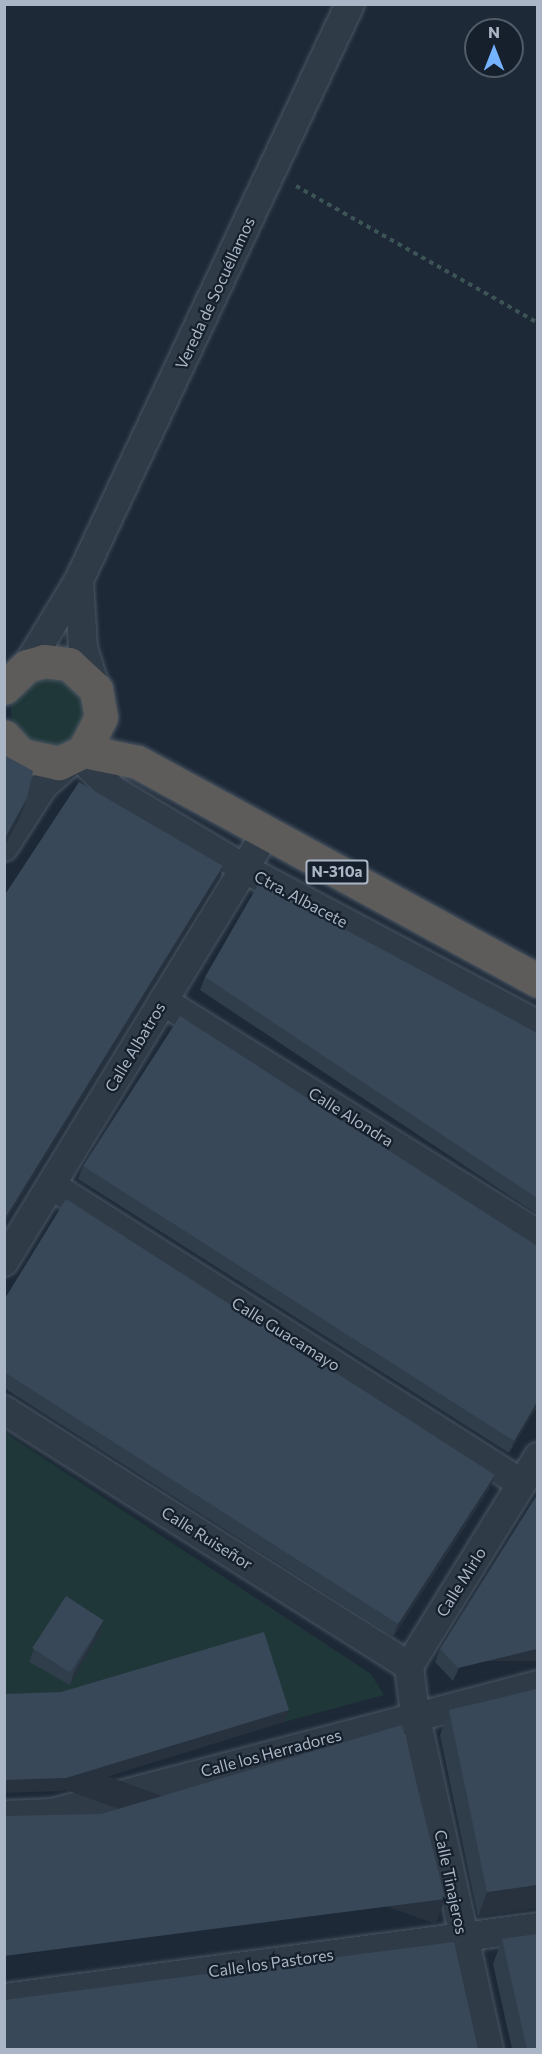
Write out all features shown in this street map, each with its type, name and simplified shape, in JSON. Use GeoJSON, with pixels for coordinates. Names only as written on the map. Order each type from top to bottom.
{"type":"FeatureCollection","features":[{"type":"Feature","properties":{"kind":"highway"},"geometry":{"type":"LineString","coordinates":[[13,673],[69,664],[98,694],[137,762]]}},
{"type":"Feature","properties":{"kind":"highway"},"geometry":{"type":"LineString","coordinates":[[81,753],[100,726],[98,694]]}},
{"type":"Feature","properties":{"kind":"highway","name":"N-310a"},"geometry":{"type":"LineString","coordinates":[[8,740],[41,763],[81,753],[137,762],[537,981]]}},
{"type":"Feature","properties":{"kind":"street","name":"Vereda de Socuéllamos"},"geometry":{"type":"LineString","coordinates":[[13,673],[79,580],[350,4]]}},
{"type":"Feature","properties":{"kind":"street","name":"Vereda de Socuéllamos"},"geometry":{"type":"LineString","coordinates":[[79,580],[83,648],[98,694]]}},
{"type":"Feature","properties":{"kind":"street"},"geometry":{"type":"LineString","coordinates":[[8,740],[25,792],[20,819]]}},
{"type":"Feature","properties":{"kind":"street"},"geometry":{"type":"LineString","coordinates":[[4,847],[43,786],[81,753]]}},
{"type":"Feature","properties":{"kind":"street","name":"Ctra. Albacete"},"geometry":{"type":"LineString","coordinates":[[81,753],[113,790],[245,869],[537,1025]]}},
{"type":"Feature","properties":{"kind":"street","name":"Calle Albatros"},"geometry":{"type":"LineString","coordinates":[[4,1262],[266,833]]}},
{"type":"Feature","properties":{"kind":"street","name":"Calle Alondra"},"geometry":{"type":"LineString","coordinates":[[163,1000],[537,1234]]}},
{"type":"Feature","properties":{"kind":"street","name":"Calle Guacamayo"},"geometry":{"type":"LineString","coordinates":[[51,1185],[521,1483]]}},
{"type":"Feature","properties":{"kind":"street","name":"Calle Ruiseñor"},"geometry":{"type":"LineString","coordinates":[[4,1410],[410,1666]]}},
{"type":"Feature","properties":{"kind":"street","name":"Calle Mirlo"},"geometry":{"type":"LineString","coordinates":[[410,1666],[537,1457]]}},
{"type":"Feature","properties":{"kind":"street"},"geometry":{"type":"LineString","coordinates":[[410,1666],[415,1714]]}},
{"type":"Feature","properties":{"kind":"street","name":"Calle los Herradores"},"geometry":{"type":"LineString","coordinates":[[4,1815],[52,1814],[415,1714],[537,1685]]}},
{"type":"Feature","properties":{"kind":"street","name":"Calle Tinajeros"},"geometry":{"type":"LineString","coordinates":[[415,1714],[489,2049]]}},
{"type":"Feature","properties":{"kind":"street","name":"Calle los Pastores"},"geometry":{"type":"LineString","coordinates":[[4,1998],[537,1927]]}},
{"type":"Feature","properties":{"kind":"path"},"geometry":{"type":"LineString","coordinates":[[272,173],[537,323]]}},
{"type":"Feature","properties":{"kind":"green space"},"geometry":{"type":"Polygon","coordinates":[[[42,673],[56,673],[70,679],[81,690],[87,704],[84,726],[76,738],[56,749],[42,749],[28,743],[17,732],[11,718],[11,704],[17,690],[28,679],[42,673]]]}},
{"type":"Feature","properties":{"kind":"green space"},"geometry":{"type":"Polygon","coordinates":[[[4,1432],[371,1674],[384,1695],[284,1722],[5,1707],[4,1432]]]}},
{"type":"Feature","properties":{"kind":"building"},"geometry":{"type":"Polygon","coordinates":[[[4,755],[33,771],[27,798],[4,840],[4,755]]]}},
{"type":"Feature","properties":{"kind":"building"},"geometry":{"type":"Polygon","coordinates":[[[79,782],[223,866],[4,1220],[4,896],[79,782]]]}},
{"type":"Feature","properties":{"kind":"building"},"geometry":{"type":"Polygon","coordinates":[[[259,883],[537,1033],[537,1198],[205,977],[259,883]]]}},
{"type":"Feature","properties":{"kind":"building"},"geometry":{"type":"Polygon","coordinates":[[[180,1016],[537,1246],[537,1402],[514,1441],[83,1166],[180,1016]]]}},
{"type":"Feature","properties":{"kind":"building"},"geometry":{"type":"Polygon","coordinates":[[[66,1199],[495,1475],[398,1624],[4,1372],[4,1300],[66,1199]]]}},
{"type":"Feature","properties":{"kind":"building"},"geometry":{"type":"Polygon","coordinates":[[[537,1495],[537,1649],[458,1668],[440,1649],[537,1495]]]}},
{"type":"Feature","properties":{"kind":"building"},"geometry":{"type":"Polygon","coordinates":[[[66,1596],[104,1621],[70,1673],[32,1648],[66,1596]]]}},
{"type":"Feature","properties":{"kind":"building"},"geometry":{"type":"Polygon","coordinates":[[[264,1632],[289,1710],[66,1778],[4,1780],[4,1694],[61,1692],[264,1632]]]}},
{"type":"Feature","properties":{"kind":"building"},"geometry":{"type":"Polygon","coordinates":[[[537,1689],[537,1885],[487,1892],[449,1710],[537,1689]]]}},
{"type":"Feature","properties":{"kind":"building"},"geometry":{"type":"Polygon","coordinates":[[[402,1725],[445,1899],[4,1956],[4,1816],[101,1814],[402,1725]]]}},
{"type":"Feature","properties":{"kind":"building"},"geometry":{"type":"Polygon","coordinates":[[[537,1934],[537,2049],[527,2049],[502,1939],[537,1934]]]}},
{"type":"Feature","properties":{"kind":"building"},"geometry":{"type":"Polygon","coordinates":[[[454,1942],[478,2049],[4,2049],[4,2000],[454,1942]]]}}]}
